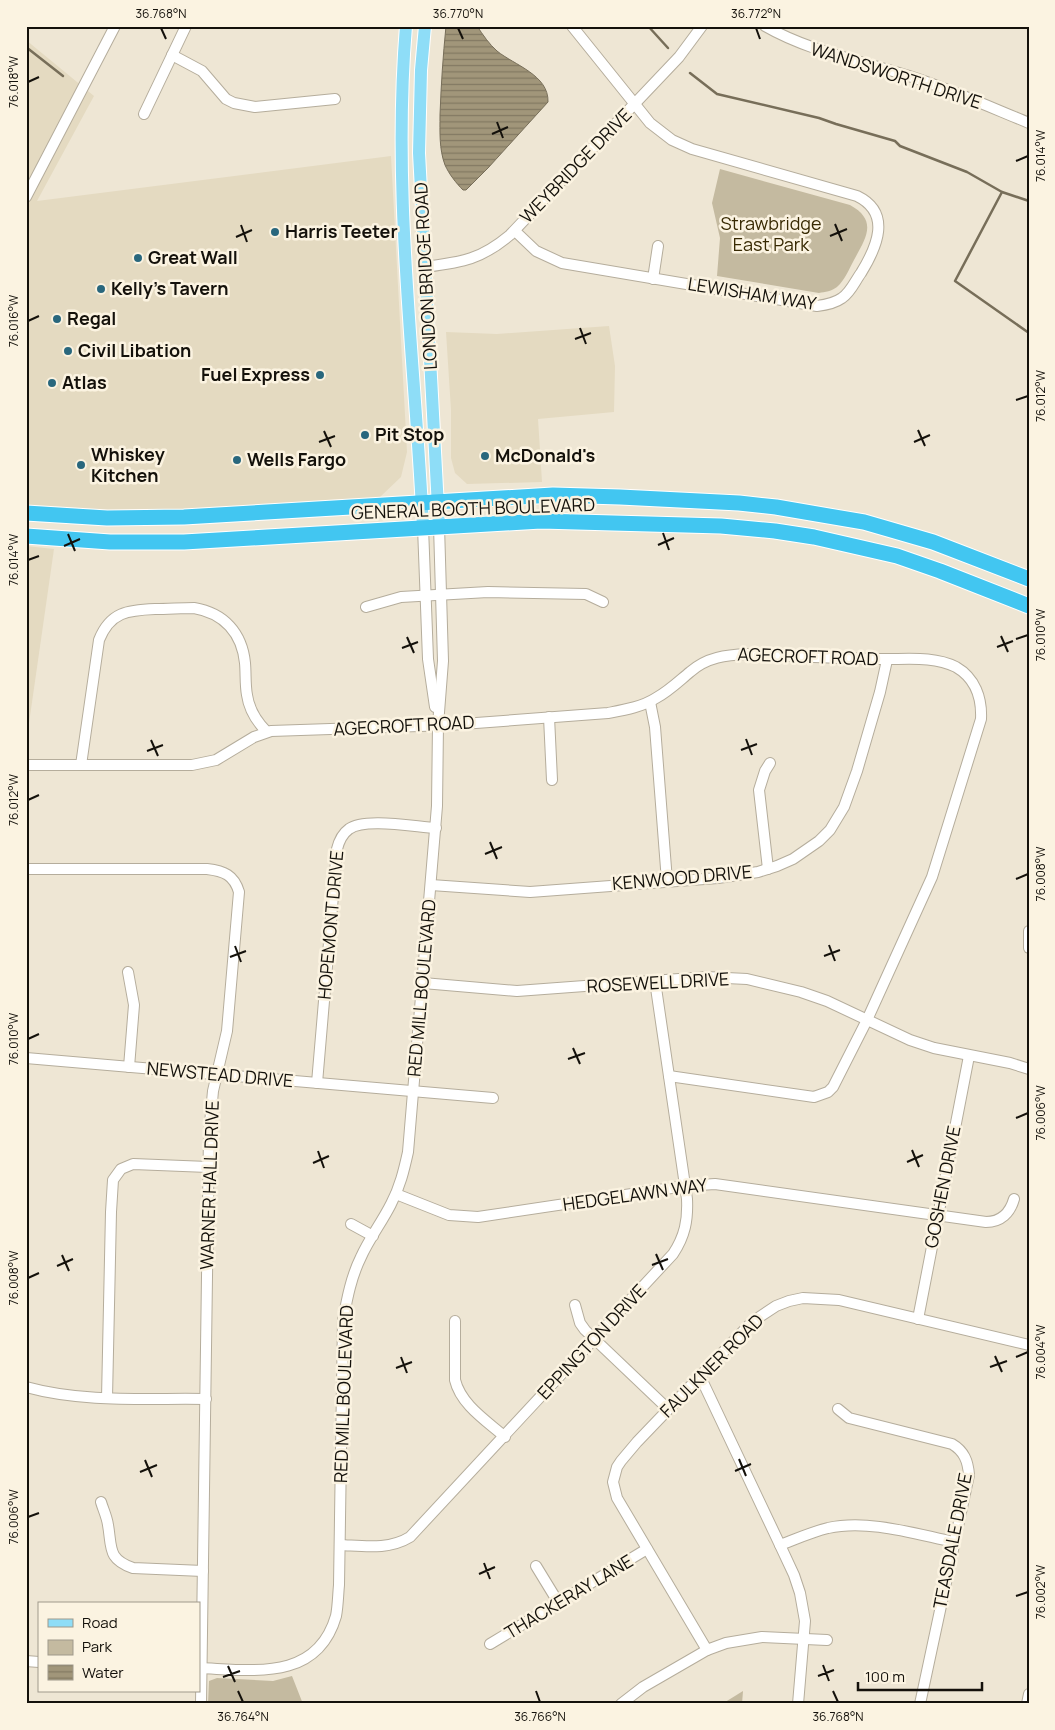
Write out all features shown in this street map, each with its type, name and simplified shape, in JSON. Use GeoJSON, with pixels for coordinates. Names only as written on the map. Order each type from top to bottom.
{"type":"FeatureCollection","features":[{"type":"Feature","properties":{"kind":"highway","name":"GENERAL BOOTH BOULEVARD"},"geometry":{"type":"LineString","coordinates":[[26,513],[107,518],[184,517],[553,495],[620,496],[739,503],[776,507],[864,522],[941,545],[1029,579]]}},
{"type":"Feature","properties":{"kind":"highway"},"geometry":{"type":"LineString","coordinates":[[26,521],[43,522],[74,516]]}},
{"type":"Feature","properties":{"kind":"highway","name":"GENERAL BOOTH BOULEVARD"},"geometry":{"type":"LineString","coordinates":[[26,536],[110,542],[184,542],[551,521],[671,524],[775,531],[844,543],[897,556],[1029,606]]}},
{"type":"Feature","properties":{"kind":"main road","name":"LONDON BRIDGE ROAD"},"geometry":{"type":"LineString","coordinates":[[406,26],[401,104],[401,168],[423,527]]}},
{"type":"Feature","properties":{"kind":"main road","name":"LONDON BRIDGE ROAD"},"geometry":{"type":"LineString","coordinates":[[424,26],[419,153],[439,526]]}},
{"type":"Feature","properties":{"kind":"street"},"geometry":{"type":"LineString","coordinates":[[26,197],[116,26]]}},
{"type":"Feature","properties":{"kind":"street"},"geometry":{"type":"LineString","coordinates":[[144,114],[186,26]]}},
{"type":"Feature","properties":{"kind":"street","name":"LEWISHAM WAY"},"geometry":{"type":"LineString","coordinates":[[514,231],[536,251],[562,263],[817,306],[826,305],[843,298],[849,292],[866,264],[878,233],[877,217],[870,205],[857,196],[682,145],[660,132],[650,123],[572,26]]}},
{"type":"Feature","properties":{"kind":"street","name":"WEYBRIDGE DRIVE"},"geometry":{"type":"LineString","coordinates":[[425,267],[462,262],[474,258],[500,243],[514,231],[679,57],[702,26]]}},
{"type":"Feature","properties":{"kind":"street","name":"WANDSWORTH DRIVE"},"geometry":{"type":"LineString","coordinates":[[765,26],[800,44],[935,85],[1029,123]]}},
{"type":"Feature","properties":{"kind":"street"},"geometry":{"type":"LineString","coordinates":[[172,55],[195,66],[206,75],[226,99],[243,106],[255,107],[335,100]]}},
{"type":"Feature","properties":{"kind":"street"},"geometry":{"type":"LineString","coordinates":[[652,279],[658,246]]}},
{"type":"Feature","properties":{"kind":"street","name":"RED MILL BOULEVARD"},"geometry":{"type":"LineString","coordinates":[[200,1668],[267,1670],[290,1666],[311,1654],[327,1636],[336,1613],[340,1545],[343,1320],[353,1276],[361,1257],[396,1194],[408,1152],[436,828],[438,725],[443,661],[439,526]]}},
{"type":"Feature","properties":{"kind":"street","name":"RED MILL BOULEVARD"},"geometry":{"type":"LineString","coordinates":[[423,527],[428,659],[438,725]]}},
{"type":"Feature","properties":{"kind":"street"},"geometry":{"type":"LineString","coordinates":[[366,607],[400,597],[488,592],[586,594],[603,602]]}},
{"type":"Feature","properties":{"kind":"street"},"geometry":{"type":"LineString","coordinates":[[81,765],[99,640],[107,624],[114,618],[131,610],[194,608],[204,610],[222,619],[235,632],[240,641],[245,664],[247,696],[256,719],[267,732]]}},
{"type":"Feature","properties":{"kind":"street","name":"AGECROFT ROAD"},"geometry":{"type":"LineString","coordinates":[[26,765],[192,765],[225,756],[254,737],[267,732],[438,725],[608,713],[650,702],[671,689],[700,664],[723,656],[748,654],[887,660],[936,660],[965,674],[980,698],[981,719],[932,877],[867,1020],[836,1081],[828,1092],[814,1097],[794,1095],[669,1076]]}},
{"type":"Feature","properties":{"kind":"street","name":"KENWOOD DRIVE"},"geometry":{"type":"LineString","coordinates":[[431,884],[530,892],[718,878],[768,869],[793,859],[819,841],[830,830],[844,808],[857,772],[880,692],[887,660]]}},
{"type":"Feature","properties":{"kind":"street"},"geometry":{"type":"LineString","coordinates":[[650,702],[655,727],[667,881]]}},
{"type":"Feature","properties":{"kind":"street"},"geometry":{"type":"LineString","coordinates":[[549,718],[552,780]]}},
{"type":"Feature","properties":{"kind":"street"},"geometry":{"type":"LineString","coordinates":[[768,869],[759,790],[761,780],[770,763]]}},
{"type":"Feature","properties":{"kind":"street","name":"HOPEMONT DRIVE"},"geometry":{"type":"LineString","coordinates":[[317,1084],[339,841],[350,828],[367,823],[436,828]]}},
{"type":"Feature","properties":{"kind":"street","name":"WARNER HALL DRIVE"},"geometry":{"type":"LineString","coordinates":[[26,869],[207,869],[229,874],[234,879],[239,892],[227,1031],[216,1074],[208,1167],[201,1704]]}},
{"type":"Feature","properties":{"kind":"street"},"geometry":{"type":"LineString","coordinates":[[1029,931],[1029,948]]}},
{"type":"Feature","properties":{"kind":"street"},"geometry":{"type":"LineString","coordinates":[[128,972],[134,1005],[128,1067]]}},
{"type":"Feature","properties":{"kind":"street","name":"ROSEWELL DRIVE"},"geometry":{"type":"LineString","coordinates":[[422,983],[517,991],[706,977],[747,979],[801,992],[827,1001],[910,1040],[934,1048],[1029,1069]]}},
{"type":"Feature","properties":{"kind":"street","name":"EPPINGTON DRIVE"},"geometry":{"type":"LineString","coordinates":[[340,1545],[394,1545],[410,1536],[505,1437],[673,1254],[680,1243],[687,1220],[685,1186],[655,981]]}},
{"type":"Feature","properties":{"kind":"street","name":"GOSHEN DRIVE"},"geometry":{"type":"LineString","coordinates":[[918,1319],[969,1056]]}},
{"type":"Feature","properties":{"kind":"street","name":"NEWSTEAD DRIVE"},"geometry":{"type":"LineString","coordinates":[[26,1058],[493,1098]]}},
{"type":"Feature","properties":{"kind":"street"},"geometry":{"type":"LineString","coordinates":[[107,1398],[113,1180],[120,1169],[133,1164],[208,1167]]}},
{"type":"Feature","properties":{"kind":"street","name":"HEDGELAWN WAY"},"geometry":{"type":"LineString","coordinates":[[396,1194],[449,1215],[478,1217],[685,1186],[715,1184],[990,1222],[1004,1216],[1012,1206],[1014,1199]]}},
{"type":"Feature","properties":{"kind":"street"},"geometry":{"type":"LineString","coordinates":[[351,1224],[373,1236]]}},
{"type":"Feature","properties":{"kind":"street","name":"FAULKNER ROAD"},"geometry":{"type":"LineString","coordinates":[[707,1650],[617,1498],[614,1482],[617,1467],[621,1461],[752,1322],[776,1306],[789,1301],[803,1298],[839,1300],[1029,1345]]}},
{"type":"Feature","properties":{"kind":"street"},"geometry":{"type":"LineString","coordinates":[[575,1305],[580,1322],[585,1330],[668,1409]]}},
{"type":"Feature","properties":{"kind":"street"},"geometry":{"type":"LineString","coordinates":[[455,1321],[455,1380],[457,1387],[464,1400],[505,1437]]}},
{"type":"Feature","properties":{"kind":"street"},"geometry":{"type":"LineString","coordinates":[[700,1376],[794,1575],[800,1593],[805,1621],[798,1704]]}},
{"type":"Feature","properties":{"kind":"street"},"geometry":{"type":"LineString","coordinates":[[26,1387],[56,1394],[107,1398],[206,1399]]}},
{"type":"Feature","properties":{"kind":"street","name":"TEASDALE DRIVE"},"geometry":{"type":"LineString","coordinates":[[838,1409],[849,1418],[952,1444],[963,1454],[968,1467],[969,1475],[920,1704]]}},
{"type":"Feature","properties":{"kind":"street"},"geometry":{"type":"LineString","coordinates":[[101,1502],[108,1524],[109,1541],[113,1555],[124,1565],[133,1568],[203,1571]]}},
{"type":"Feature","properties":{"kind":"street"},"geometry":{"type":"LineString","coordinates":[[780,1545],[813,1532],[842,1526],[885,1528],[954,1542]]}},
{"type":"Feature","properties":{"kind":"street","name":"THACKERAY LANE"},"geometry":{"type":"LineString","coordinates":[[490,1644],[647,1549]]}},
{"type":"Feature","properties":{"kind":"street"},"geometry":{"type":"LineString","coordinates":[[536,1566],[558,1602]]}},
{"type":"Feature","properties":{"kind":"street"},"geometry":{"type":"LineString","coordinates":[[621,1704],[643,1687],[707,1650],[726,1643],[762,1636],[827,1640]]}},
{"type":"Feature","properties":{"kind":"street"},"geometry":{"type":"LineString","coordinates":[[1027,1704],[1029,1694]]}},
{"type":"Feature","properties":{"kind":"shaded area"},"geometry":{"type":"Polygon","coordinates":[[[26,40],[94,96],[37,201],[391,156],[407,452],[401,477],[380,497],[345,501],[133,512],[26,507],[26,40]]]}},
{"type":"Feature","properties":{"kind":"shaded area"},"geometry":{"type":"Polygon","coordinates":[[[609,326],[615,366],[614,412],[538,419],[542,482],[467,484],[455,473],[451,458],[451,410],[446,332],[497,334],[609,326]]]}},
{"type":"Feature","properties":{"kind":"shaded area"},"geometry":{"type":"Polygon","coordinates":[[[26,546],[54,549],[26,744],[26,546]]]}},
{"type":"Feature","properties":{"kind":"green space","name":"Strawbridge East Park"},"geometry":{"type":"Polygon","coordinates":[[[720,169],[850,205],[859,211],[867,224],[867,231],[862,245],[840,284],[833,289],[819,293],[717,276],[720,238],[712,203],[720,169]]]}},
{"type":"Feature","properties":{"kind":"green space"},"geometry":{"type":"Polygon","coordinates":[[[292,1676],[303,1704],[208,1704],[209,1681],[217,1678],[273,1681],[292,1676]]]}},
{"type":"Feature","properties":{"kind":"green space"},"geometry":{"type":"Polygon","coordinates":[[[743,1691],[742,1704],[722,1704],[743,1691]]]}},
{"type":"Feature","properties":{"kind":"water"},"geometry":{"type":"Polygon","coordinates":[[[446,26],[477,26],[497,51],[537,78],[547,93],[548,102],[466,190],[460,187],[449,172],[443,159],[441,147],[440,104],[446,26]]]}},
{"type":"Feature","properties":{"kind":"waterway"},"geometry":{"type":"LineString","coordinates":[[648,26],[668,48]]}},
{"type":"Feature","properties":{"kind":"waterway"},"geometry":{"type":"LineString","coordinates":[[26,47],[63,76]]}},
{"type":"Feature","properties":{"kind":"waterway"},"geometry":{"type":"LineString","coordinates":[[690,73],[717,94],[819,118],[895,141],[900,146],[967,172],[1002,192],[1029,201]]}},
{"type":"Feature","properties":{"kind":"waterway"},"geometry":{"type":"LineString","coordinates":[[1002,192],[955,281],[1029,333]]}},
{"type":"Feature","properties":{"kind":"place","name":"Harris Teeter"},"geometry":{"type":"Point","coordinates":[275,232]}},
{"type":"Feature","properties":{"kind":"place","name":"Great Wall"},"geometry":{"type":"Point","coordinates":[138,258]}},
{"type":"Feature","properties":{"kind":"place","name":"Kelly's Tavern"},"geometry":{"type":"Point","coordinates":[101,289]}},
{"type":"Feature","properties":{"kind":"place","name":"Regal"},"geometry":{"type":"Point","coordinates":[57,319]}},
{"type":"Feature","properties":{"kind":"place","name":"Civil Libation"},"geometry":{"type":"Point","coordinates":[68,351]}},
{"type":"Feature","properties":{"kind":"place","name":"Fuel Express"},"geometry":{"type":"Point","coordinates":[320,375]}},
{"type":"Feature","properties":{"kind":"place","name":"Atlas"},"geometry":{"type":"Point","coordinates":[52,383]}},
{"type":"Feature","properties":{"kind":"place","name":"Pit Stop"},"geometry":{"type":"Point","coordinates":[365,435]}},
{"type":"Feature","properties":{"kind":"place","name":"McDonald's"},"geometry":{"type":"Point","coordinates":[485,456]}},
{"type":"Feature","properties":{"kind":"place","name":"Wells Fargo"},"geometry":{"type":"Point","coordinates":[237,460]}},
{"type":"Feature","properties":{"kind":"place","name":"Whiskey Kitchen"},"geometry":{"type":"Point","coordinates":[81,465]}}]}
